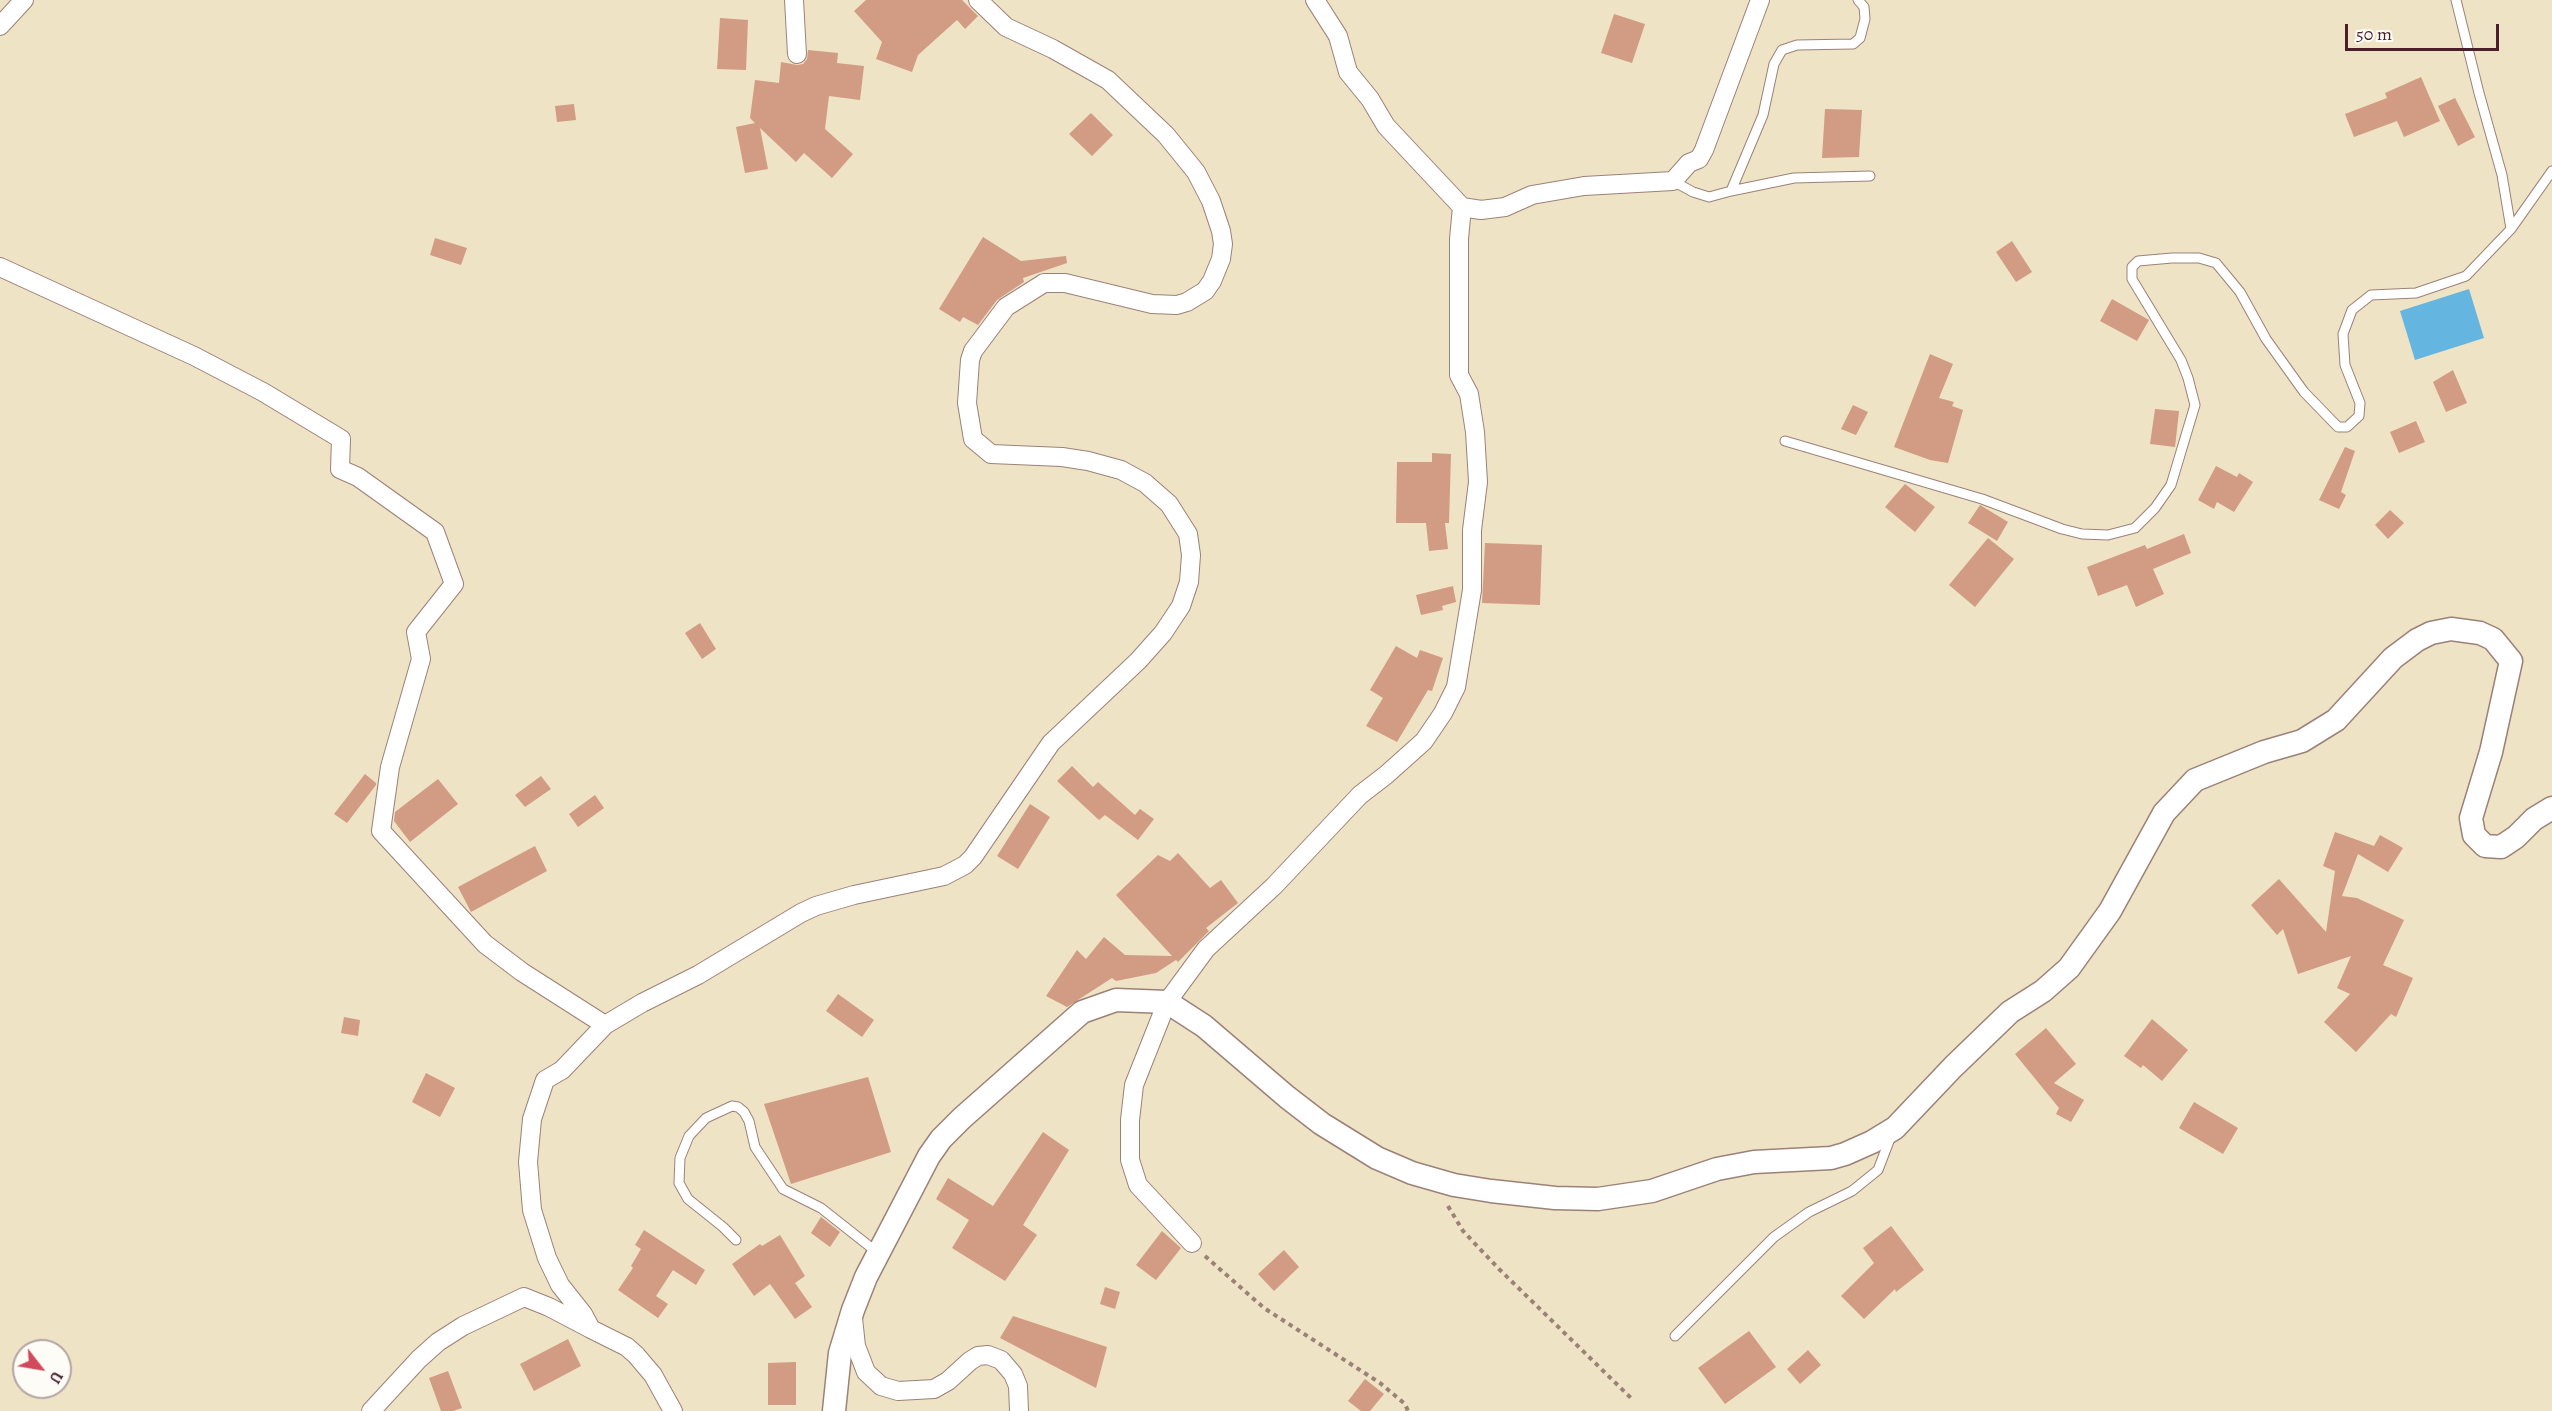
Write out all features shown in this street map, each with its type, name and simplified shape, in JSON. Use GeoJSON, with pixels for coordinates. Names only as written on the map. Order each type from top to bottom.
{"type":"FeatureCollection","features":[{"type":"Feature","properties":{"kind":"street"},"geometry":{"type":"LineString","coordinates":[[0,26],[24,0]]}},
{"type":"Feature","properties":{"kind":"street"},"geometry":{"type":"LineString","coordinates":[[794,0],[797,54]]}},
{"type":"Feature","properties":{"kind":"street"},"geometry":{"type":"LineString","coordinates":[[591,1329],[583,1314],[560,1285],[532,1210],[528,1162],[532,1119],[545,1080],[562,1070],[605,1025],[642,1003],[698,975],[816,906],[891,886],[944,876],[965,865],[973,857],[1036,761],[1051,743],[1138,661],[1172,621],[1186,594],[1191,568],[1188,534],[1174,511],[1161,496],[1134,477],[1099,463],[1062,457],[1000,456],[985,451],[973,439],[970,432],[967,381],[973,351],[988,328],[1006,307],[1044,283],[1065,283],[1152,304],[1177,305],[1197,298],[1212,281],[1221,259],[1221,231],[1217,217],[1196,172],[1182,153],[1125,95],[1087,67],[1006,27],[978,0]]}},
{"type":"Feature","properties":{"kind":"street"},"geometry":{"type":"LineString","coordinates":[[1315,0],[1338,36],[1348,72],[1370,99],[1386,126],[1461,207],[1493,209],[1505,207],[1532,195],[1584,186],[1673,181],[1689,163],[1702,155],[1760,0]]}},
{"type":"Feature","properties":{"kind":"street"},"geometry":{"type":"LineString","coordinates":[[1192,1243],[1138,1185],[1130,1160],[1134,1085],[1167,1002],[1206,949],[1288,872],[1360,795],[1424,741],[1443,713],[1456,687],[1472,590],[1472,530],[1478,482],[1475,432],[1469,394],[1459,375],[1461,207]]}},
{"type":"Feature","properties":{"kind":"street"},"geometry":{"type":"LineString","coordinates":[[0,267],[194,356],[263,392],[341,439],[340,469],[358,477],[435,532],[454,584],[416,632],[421,659],[390,767],[381,831],[485,944],[522,972],[605,1025]]}},
{"type":"Feature","properties":{"kind":"street"},"geometry":{"type":"LineString","coordinates":[[834,1411],[840,1353],[853,1310],[878,1252],[914,1183],[941,1139],[1082,1012],[1116,1000],[1167,1002],[1204,1026],[1287,1097],[1349,1142],[1377,1158],[1412,1173],[1454,1185],[1517,1194],[1598,1199],[1652,1191],[1717,1169],[1754,1162],[1831,1158],[1845,1155],[1872,1143],[1894,1128],[2010,1012],[2043,991],[2069,968],[2110,911],[2164,813],[2195,780],[2264,752],[2302,741],[2336,720],[2393,658],[2417,640],[2440,630],[2451,629],[2480,633],[2493,639],[2511,661],[2490,752],[2471,818],[2474,835],[2485,846],[2501,847],[2516,837],[2534,819],[2552,808]]}},
{"type":"Feature","properties":{"kind":"street"},"geometry":{"type":"LineString","coordinates":[[371,1411],[438,1342],[463,1326],[524,1297],[549,1307],[627,1347],[653,1375],[673,1411]]}},
{"type":"Feature","properties":{"kind":"street"},"geometry":{"type":"LineString","coordinates":[[853,1310],[856,1346],[866,1372],[881,1386],[898,1391],[934,1389],[948,1381],[970,1361],[978,1356],[988,1355],[1001,1360],[1013,1374],[1018,1386],[1019,1411]]}},
{"type":"Feature","properties":{"kind":"lane"},"geometry":{"type":"LineString","coordinates":[[1731,191],[1763,114],[1774,64],[1782,50],[1797,45],[1853,44],[1860,38],[1864,19],[1864,7],[1858,0]]}},
{"type":"Feature","properties":{"kind":"lane"},"geometry":{"type":"LineString","coordinates":[[2456,0],[2478,93],[2502,175],[2511,229]]}},
{"type":"Feature","properties":{"kind":"lane"},"geometry":{"type":"LineString","coordinates":[[1785,441],[1982,499],[2062,529],[2082,534],[2108,535],[2135,528],[2155,508],[2171,485],[2195,405],[2181,360],[2132,279],[2132,267],[2138,261],[2199,258],[2216,263],[2240,292],[2266,339],[2304,392],[2338,427],[2347,427],[2359,416],[2360,403],[2345,365],[2343,334],[2352,310],[2370,295],[2415,292],[2466,276],[2511,229],[2552,171]]}},
{"type":"Feature","properties":{"kind":"lane"},"geometry":{"type":"LineString","coordinates":[[1673,181],[1693,192],[1709,197],[1794,178],[1870,176]]}},
{"type":"Feature","properties":{"kind":"lane"},"geometry":{"type":"LineString","coordinates":[[736,1240],[688,1199],[678,1183],[680,1158],[689,1136],[706,1118],[732,1106],[744,1112],[749,1121],[755,1147],[783,1189],[821,1208],[878,1252]]}},
{"type":"Feature","properties":{"kind":"lane"},"geometry":{"type":"LineString","coordinates":[[1675,1336],[1774,1236],[1809,1212],[1852,1191],[1878,1170],[1894,1128]]}},
{"type":"Feature","properties":{"kind":"path"},"geometry":{"type":"LineString","coordinates":[[1454,1185],[1444,1196],[1463,1231],[1498,1269],[1633,1400]]}},
{"type":"Feature","properties":{"kind":"path"},"geometry":{"type":"LineString","coordinates":[[1192,1243],[1264,1308],[1380,1383],[1405,1404],[1408,1411]]}},
{"type":"Feature","properties":{"kind":"water"},"geometry":{"type":"Polygon","coordinates":[[[2469,289],[2484,338],[2415,360],[2400,311],[2469,289]]]}},
{"type":"Feature","properties":{"kind":"building"},"geometry":{"type":"Polygon","coordinates":[[[866,0],[962,0],[978,16],[965,29],[957,20],[918,55],[912,72],[876,59],[882,42],[854,11],[866,0]]]}},
{"type":"Feature","properties":{"kind":"building"},"geometry":{"type":"Polygon","coordinates":[[[1614,14],[1645,24],[1632,63],[1601,53],[1614,14]]]}},
{"type":"Feature","properties":{"kind":"building"},"geometry":{"type":"Polygon","coordinates":[[[720,18],[748,20],[746,70],[717,69],[720,18]]]}},
{"type":"Feature","properties":{"kind":"building"},"geometry":{"type":"Polygon","coordinates":[[[808,50],[838,53],[837,63],[864,66],[860,100],[829,96],[825,129],[853,154],[832,178],[804,153],[796,162],[760,128],[768,169],[745,173],[736,127],[755,123],[750,118],[755,80],[779,83],[781,62],[803,64],[807,59],[808,50]]]}},
{"type":"Feature","properties":{"kind":"building"},"geometry":{"type":"Polygon","coordinates":[[[2421,77],[2440,121],[2404,137],[2397,121],[2354,137],[2345,114],[2387,98],[2385,93],[2421,77]]]}},
{"type":"Feature","properties":{"kind":"building"},"geometry":{"type":"Polygon","coordinates":[[[2455,98],[2475,137],[2458,146],[2438,106],[2455,98]]]}},
{"type":"Feature","properties":{"kind":"building"},"geometry":{"type":"Polygon","coordinates":[[[574,104],[576,120],[557,122],[555,106],[574,104]]]}},
{"type":"Feature","properties":{"kind":"building"},"geometry":{"type":"Polygon","coordinates":[[[1825,109],[1862,110],[1859,157],[1822,158],[1825,109]]]}},
{"type":"Feature","properties":{"kind":"building"},"geometry":{"type":"Polygon","coordinates":[[[1091,113],[1113,135],[1092,156],[1069,134],[1091,113]]]}},
{"type":"Feature","properties":{"kind":"building"},"geometry":{"type":"Polygon","coordinates":[[[983,237],[1021,261],[1066,256],[1067,263],[1023,278],[1024,282],[997,300],[978,325],[963,317],[960,322],[939,309],[983,237]]]}},
{"type":"Feature","properties":{"kind":"building"},"geometry":{"type":"Polygon","coordinates":[[[435,238],[467,248],[461,265],[430,255],[435,238]]]}},
{"type":"Feature","properties":{"kind":"building"},"geometry":{"type":"Polygon","coordinates":[[[2012,241],[2032,272],[2016,282],[1996,252],[2012,241]]]}},
{"type":"Feature","properties":{"kind":"building"},"geometry":{"type":"Polygon","coordinates":[[[2112,299],[2149,320],[2137,341],[2100,321],[2112,299]]]}},
{"type":"Feature","properties":{"kind":"building"},"geometry":{"type":"Polygon","coordinates":[[[1930,354],[1953,364],[1939,398],[1954,402],[1952,406],[1963,410],[1948,463],[1930,460],[1894,447],[1930,354]]]}},
{"type":"Feature","properties":{"kind":"building"},"geometry":{"type":"Polygon","coordinates":[[[2453,370],[2467,403],[2446,412],[2433,382],[2453,370]]]}},
{"type":"Feature","properties":{"kind":"building"},"geometry":{"type":"Polygon","coordinates":[[[1853,405],[1868,412],[1856,435],[1841,429],[1853,405]]]}},
{"type":"Feature","properties":{"kind":"building"},"geometry":{"type":"Polygon","coordinates":[[[2155,409],[2179,411],[2175,447],[2150,444],[2155,409]]]}},
{"type":"Feature","properties":{"kind":"building"},"geometry":{"type":"Polygon","coordinates":[[[2416,421],[2425,442],[2399,453],[2390,432],[2416,421]]]}},
{"type":"Feature","properties":{"kind":"building"},"geometry":{"type":"Polygon","coordinates":[[[2345,447],[2355,451],[2341,492],[2346,495],[2339,509],[2319,500],[2345,447]]]}},
{"type":"Feature","properties":{"kind":"building"},"geometry":{"type":"Polygon","coordinates":[[[1432,453],[1451,454],[1449,523],[1445,523],[1448,549],[1429,551],[1426,523],[1396,523],[1397,462],[1432,462],[1432,453]]]}},
{"type":"Feature","properties":{"kind":"building"},"geometry":{"type":"Polygon","coordinates":[[[2216,466],[2237,477],[2239,473],[2253,482],[2234,512],[2217,502],[2214,509],[2198,500],[2216,466]]]}},
{"type":"Feature","properties":{"kind":"building"},"geometry":{"type":"Polygon","coordinates":[[[1905,484],[1935,507],[1915,532],[1885,507],[1905,484]]]}},
{"type":"Feature","properties":{"kind":"building"},"geometry":{"type":"Polygon","coordinates":[[[1980,505],[2008,522],[1997,541],[1968,523],[1980,505]]]}},
{"type":"Feature","properties":{"kind":"building"},"geometry":{"type":"Polygon","coordinates":[[[2390,510],[2404,523],[2388,539],[2375,525],[2390,510]]]}},
{"type":"Feature","properties":{"kind":"building"},"geometry":{"type":"Polygon","coordinates":[[[2184,534],[2191,553],[2153,569],[2164,594],[2136,607],[2127,585],[2098,596],[2087,567],[2145,545],[2147,549],[2184,534]]]}},
{"type":"Feature","properties":{"kind":"building"},"geometry":{"type":"Polygon","coordinates":[[[1988,538],[2014,559],[1975,607],[1949,585],[1988,538]]]}},
{"type":"Feature","properties":{"kind":"building"},"geometry":{"type":"Polygon","coordinates":[[[1485,543],[1542,545],[1540,605],[1482,603],[1485,543]]]}},
{"type":"Feature","properties":{"kind":"building"},"geometry":{"type":"Polygon","coordinates":[[[1453,586],[1456,602],[1442,606],[1443,610],[1421,615],[1416,595],[1453,586]]]}},
{"type":"Feature","properties":{"kind":"building"},"geometry":{"type":"Polygon","coordinates":[[[700,623],[716,649],[702,659],[685,633],[700,623]]]}},
{"type":"Feature","properties":{"kind":"building"},"geometry":{"type":"Polygon","coordinates":[[[1396,646],[1417,658],[1420,650],[1443,658],[1432,691],[1428,690],[1397,742],[1366,726],[1383,698],[1370,690],[1396,646]]]}},
{"type":"Feature","properties":{"kind":"building"},"geometry":{"type":"Polygon","coordinates":[[[1072,766],[1093,787],[1098,782],[1135,815],[1140,809],[1154,819],[1138,840],[1105,815],[1099,820],[1057,781],[1072,766]]]}},
{"type":"Feature","properties":{"kind":"building"},"geometry":{"type":"Polygon","coordinates":[[[365,774],[376,785],[347,823],[334,814],[365,774]]]}},
{"type":"Feature","properties":{"kind":"building"},"geometry":{"type":"Polygon","coordinates":[[[541,776],[551,789],[525,807],[515,795],[541,776]]]}},
{"type":"Feature","properties":{"kind":"building"},"geometry":{"type":"Polygon","coordinates":[[[438,779],[458,804],[410,842],[394,821],[395,812],[438,779]]]}},
{"type":"Feature","properties":{"kind":"building"},"geometry":{"type":"Polygon","coordinates":[[[595,795],[604,808],[578,827],[569,814],[595,795]]]}},
{"type":"Feature","properties":{"kind":"building"},"geometry":{"type":"Polygon","coordinates":[[[1030,804],[1050,817],[1018,869],[997,856],[1030,804]]]}},
{"type":"Feature","properties":{"kind":"building"},"geometry":{"type":"Polygon","coordinates":[[[2335,832],[2374,846],[2380,835],[2403,848],[2388,872],[2358,854],[2342,896],[2357,898],[2404,920],[2383,965],[2413,978],[2396,1017],[2391,1014],[2356,1052],[2324,1022],[2350,994],[2337,988],[2351,956],[2298,974],[2283,929],[2277,935],[2251,905],[2279,879],[2326,932],[2335,871],[2323,866],[2335,832]]]}},
{"type":"Feature","properties":{"kind":"building"},"geometry":{"type":"Polygon","coordinates":[[[535,846],[547,871],[471,912],[458,887],[535,846]]]}},
{"type":"Feature","properties":{"kind":"building"},"geometry":{"type":"Polygon","coordinates":[[[1178,853],[1210,888],[1221,880],[1238,903],[1206,928],[1209,931],[1178,962],[1176,960],[1156,973],[1116,981],[1112,978],[1067,1007],[1046,996],[1077,950],[1086,959],[1104,937],[1125,955],[1172,956],[1116,895],[1158,855],[1170,861],[1178,853]]]}},
{"type":"Feature","properties":{"kind":"building"},"geometry":{"type":"Polygon","coordinates":[[[838,994],[874,1020],[862,1037],[826,1011],[838,994]]]}},
{"type":"Feature","properties":{"kind":"building"},"geometry":{"type":"Polygon","coordinates":[[[344,1017],[360,1020],[358,1036],[341,1033],[344,1017]]]}},
{"type":"Feature","properties":{"kind":"building"},"geometry":{"type":"Polygon","coordinates":[[[2152,1019],[2188,1050],[2162,1081],[2143,1065],[2141,1068],[2124,1056],[2152,1019]]]}},
{"type":"Feature","properties":{"kind":"building"},"geometry":{"type":"Polygon","coordinates":[[[2046,1028],[2076,1064],[2054,1083],[2084,1100],[2071,1122],[2056,1114],[2059,1108],[2015,1054],[2046,1028]]]}},
{"type":"Feature","properties":{"kind":"building"},"geometry":{"type":"Polygon","coordinates":[[[426,1073],[455,1088],[440,1117],[412,1102],[426,1073]]]}},
{"type":"Feature","properties":{"kind":"building"},"geometry":{"type":"Polygon","coordinates":[[[868,1077],[891,1152],[791,1184],[764,1104],[868,1077]]]}},
{"type":"Feature","properties":{"kind":"building"},"geometry":{"type":"Polygon","coordinates":[[[2194,1102],[2238,1128],[2223,1154],[2179,1128],[2194,1102]]]}},
{"type":"Feature","properties":{"kind":"building"},"geometry":{"type":"Polygon","coordinates":[[[1043,1132],[1069,1150],[1023,1225],[1037,1235],[1005,1281],[952,1248],[969,1220],[936,1199],[948,1178],[993,1206],[1043,1132]]]}},
{"type":"Feature","properties":{"kind":"building"},"geometry":{"type":"Polygon","coordinates":[[[821,1217],[840,1232],[830,1247],[811,1233],[821,1217]]]}},
{"type":"Feature","properties":{"kind":"building"},"geometry":{"type":"Polygon","coordinates":[[[1891,1226],[1924,1270],[1896,1292],[1895,1289],[1864,1319],[1841,1296],[1874,1263],[1863,1248],[1891,1226]]]}},
{"type":"Feature","properties":{"kind":"building"},"geometry":{"type":"Polygon","coordinates":[[[644,1230],[705,1270],[696,1285],[673,1270],[656,1296],[668,1304],[658,1318],[618,1290],[633,1268],[631,1266],[641,1249],[635,1245],[644,1230]]]}},
{"type":"Feature","properties":{"kind":"building"},"geometry":{"type":"Polygon","coordinates":[[[1162,1231],[1181,1248],[1156,1280],[1136,1265],[1162,1231]]]}},
{"type":"Feature","properties":{"kind":"building"},"geometry":{"type":"Polygon","coordinates":[[[780,1235],[805,1276],[795,1283],[812,1307],[795,1319],[770,1284],[754,1296],[732,1264],[760,1244],[762,1246],[780,1235]]]}},
{"type":"Feature","properties":{"kind":"building"},"geometry":{"type":"Polygon","coordinates":[[[1284,1250],[1299,1267],[1274,1291],[1258,1274],[1284,1250]]]}},
{"type":"Feature","properties":{"kind":"building"},"geometry":{"type":"Polygon","coordinates":[[[1105,1287],[1120,1292],[1115,1309],[1100,1304],[1105,1287]]]}},
{"type":"Feature","properties":{"kind":"building"},"geometry":{"type":"Polygon","coordinates":[[[1013,1316],[1107,1347],[1096,1388],[1000,1338],[1013,1316]]]}},
{"type":"Feature","properties":{"kind":"building"},"geometry":{"type":"Polygon","coordinates":[[[1749,1331],[1776,1367],[1725,1404],[1698,1368],[1749,1331]]]}},
{"type":"Feature","properties":{"kind":"building"},"geometry":{"type":"Polygon","coordinates":[[[568,1339],[581,1366],[534,1391],[520,1364],[568,1339]]]}},
{"type":"Feature","properties":{"kind":"building"},"geometry":{"type":"Polygon","coordinates":[[[1808,1350],[1821,1365],[1800,1384],[1787,1369],[1808,1350]]]}},
{"type":"Feature","properties":{"kind":"building"},"geometry":{"type":"Polygon","coordinates":[[[796,1362],[796,1405],[768,1405],[768,1363],[796,1362]]]}},
{"type":"Feature","properties":{"kind":"building"},"geometry":{"type":"Polygon","coordinates":[[[448,1371],[462,1408],[441,1411],[429,1378],[448,1371]]]}},
{"type":"Feature","properties":{"kind":"building"},"geometry":{"type":"Polygon","coordinates":[[[1365,1379],[1384,1394],[1370,1411],[1361,1411],[1348,1401],[1365,1379]]]}}]}
